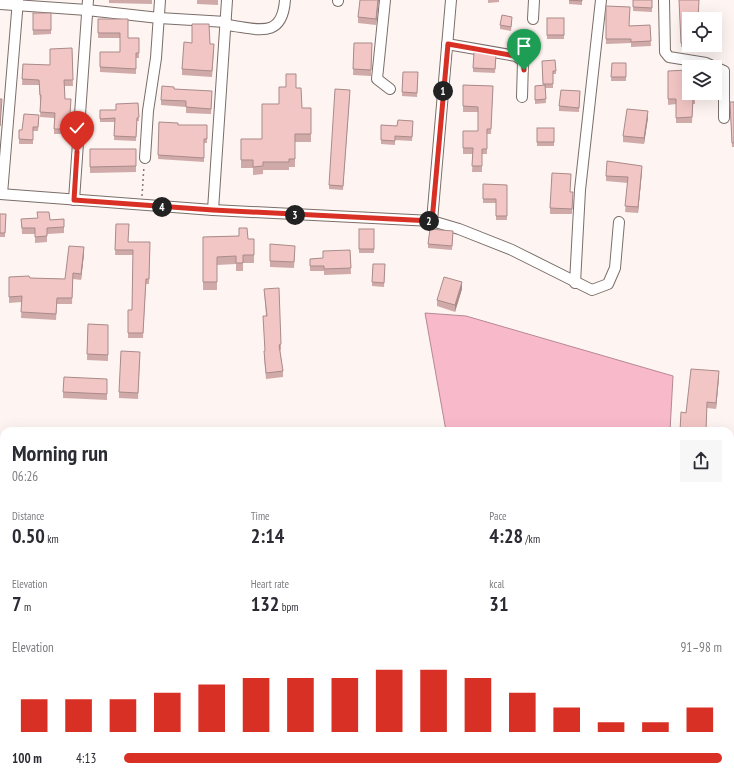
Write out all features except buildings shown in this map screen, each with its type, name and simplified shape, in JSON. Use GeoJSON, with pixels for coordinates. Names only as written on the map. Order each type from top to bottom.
{"type":"FeatureCollection","features":[{"type":"Feature","properties":{"kind":"street"},"geometry":{"type":"LineString","coordinates":[[145,158],[148,111],[156,58],[160,0]]}},
{"type":"Feature","properties":{"kind":"street"},"geometry":{"type":"LineString","coordinates":[[213,210],[227,0]]}},
{"type":"Feature","properties":{"kind":"street"},"geometry":{"type":"LineString","coordinates":[[0,4],[18,3],[87,5],[158,18],[268,29],[276,27],[281,21],[284,12],[285,0]]}},
{"type":"Feature","properties":{"kind":"street"},"geometry":{"type":"LineString","coordinates":[[386,0],[377,79],[390,89]]}},
{"type":"Feature","properties":{"kind":"street"},"geometry":{"type":"LineString","coordinates":[[432,221],[451,0]]}},
{"type":"Feature","properties":{"kind":"street"},"geometry":{"type":"LineString","coordinates":[[533,19],[534,0]]}},
{"type":"Feature","properties":{"kind":"street"},"geometry":{"type":"LineString","coordinates":[[575,283],[580,190],[601,0]]}},
{"type":"Feature","properties":{"kind":"street"},"geometry":{"type":"LineString","coordinates":[[664,0],[664,52],[669,57],[706,63],[724,71],[724,118]]}},
{"type":"Feature","properties":{"kind":"street"},"geometry":{"type":"LineString","coordinates":[[18,3],[1,194],[213,210],[432,221],[460,229],[512,250],[575,283],[592,290],[608,284],[615,268],[619,222]]}},
{"type":"Feature","properties":{"kind":"street"},"geometry":{"type":"LineString","coordinates":[[74,200],[87,5]]}},
{"type":"Feature","properties":{"kind":"street"},"geometry":{"type":"LineString","coordinates":[[448,44],[516,56],[523,61],[522,97]]}},
{"type":"Feature","properties":{"kind":"path"},"geometry":{"type":"LineString","coordinates":[[141,205],[145,158]]}},
{"type":"Feature","properties":{"kind":"shaded area"},"geometry":{"type":"Polygon","coordinates":[[[425,313],[466,316],[673,376],[670,427],[445,427],[425,313]]]}},
{"type":"Feature","properties":{"kind":"route"},"geometry":{"type":"LineString","coordinates":[[77,152],[74,200],[213,210],[432,221],[448,44],[516,56],[523,61],[524,70]]}}]}
